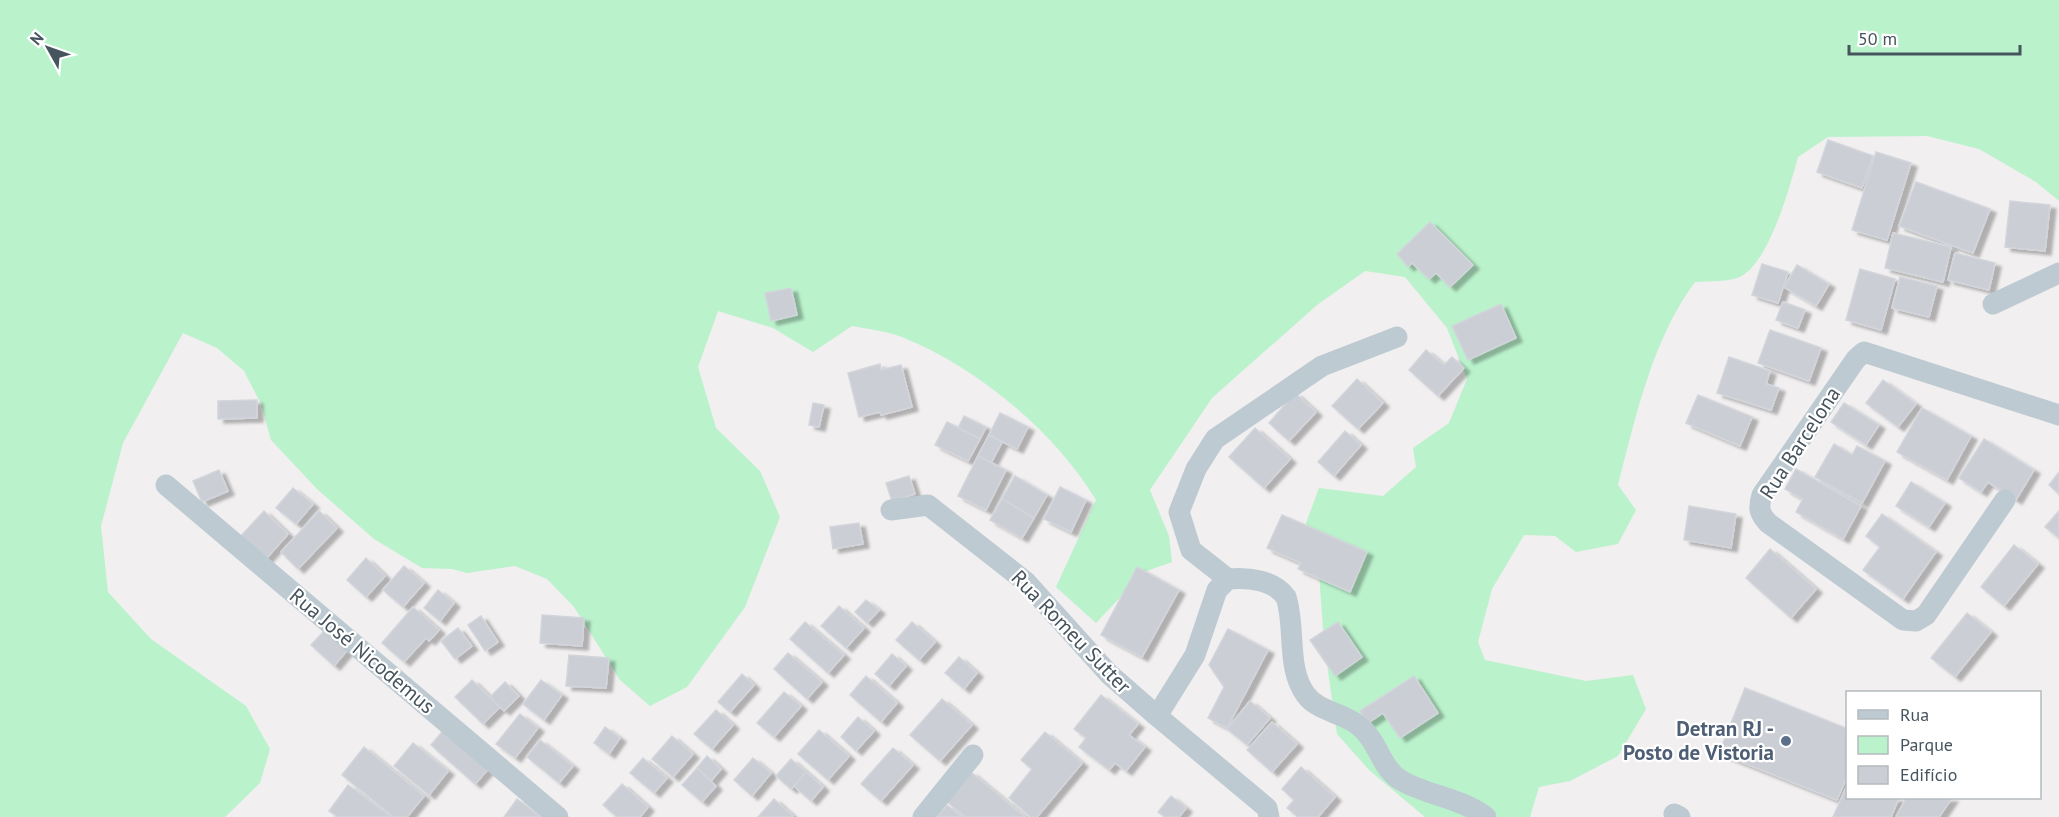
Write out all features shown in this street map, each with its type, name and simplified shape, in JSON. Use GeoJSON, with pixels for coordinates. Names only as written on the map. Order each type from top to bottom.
{"type":"FeatureCollection","features":[{"type":"Feature","properties":{"kind":"street"},"geometry":{"type":"LineString","coordinates":[[1993,304],[2059,273]]}},
{"type":"Feature","properties":{"kind":"street"},"geometry":{"type":"LineString","coordinates":[[1228,579],[1191,550],[1179,512],[1196,469],[1215,439],[1322,366],[1397,337]]}},
{"type":"Feature","properties":{"kind":"street","name":"Rua Barcelona"},"geometry":{"type":"LineString","coordinates":[[2005,500],[1926,615],[1916,621],[1903,620],[1768,523],[1761,514],[1759,506],[1769,485],[1856,359],[1864,352],[1875,353],[2059,415]]}},
{"type":"Feature","properties":{"kind":"street","name":"Rua José Nicodemus"},"geometry":{"type":"LineString","coordinates":[[166,485],[558,817]]}},
{"type":"Feature","properties":{"kind":"street","name":"Rua Romeu Sutter"},"geometry":{"type":"LineString","coordinates":[[891,510],[928,506],[1026,582],[1109,674],[1267,808],[1269,817]]}},
{"type":"Feature","properties":{"kind":"street"},"geometry":{"type":"LineString","coordinates":[[1157,716],[1195,655],[1217,590],[1228,579],[1246,577],[1282,591],[1286,597],[1296,671],[1306,696],[1323,708],[1351,718],[1368,734],[1386,767],[1402,781],[1473,807],[1486,817]]}},
{"type":"Feature","properties":{"kind":"street"},"geometry":{"type":"LineString","coordinates":[[923,817],[973,755]]}},
{"type":"Feature","properties":{"kind":"green space"},"geometry":{"type":"Polygon","coordinates":[[[0,0],[2059,0],[2059,201],[2036,182],[1979,149],[1927,136],[1828,137],[1798,157],[1776,225],[1758,259],[1748,271],[1737,278],[1695,282],[1667,328],[1647,379],[1618,485],[1636,510],[1618,544],[1576,552],[1555,536],[1524,535],[1492,589],[1478,642],[1485,660],[1586,681],[1633,675],[1646,709],[1618,756],[1570,781],[1539,787],[1530,817],[1425,817],[1369,770],[1337,734],[1324,643],[1318,559],[1306,523],[1319,488],[1383,496],[1416,467],[1413,448],[1449,423],[1467,379],[1447,328],[1405,277],[1365,271],[1317,305],[1212,398],[1150,490],[1169,536],[1172,562],[1144,572],[1096,623],[1056,587],[1096,500],[1079,474],[1059,450],[1011,404],[958,365],[896,335],[852,326],[813,352],[773,328],[718,311],[698,367],[716,428],[760,471],[780,517],[745,607],[687,687],[650,706],[620,680],[574,607],[547,579],[515,566],[467,573],[452,569],[422,568],[374,539],[317,489],[271,440],[261,404],[244,371],[217,348],[183,333],[123,443],[101,526],[108,592],[151,639],[246,706],[270,749],[260,783],[225,817],[0,817],[0,0]]]}},
{"type":"Feature","properties":{"kind":"building"},"geometry":{"type":"Polygon","coordinates":[[[1828,140],[1873,156],[1862,188],[1817,172],[1828,140]]]}},
{"type":"Feature","properties":{"kind":"building"},"geometry":{"type":"Polygon","coordinates":[[[1876,152],[1911,163],[1887,240],[1852,230],[1876,152]]]}},
{"type":"Feature","properties":{"kind":"building"},"geometry":{"type":"Polygon","coordinates":[[[1916,182],[1990,209],[1973,253],[1899,226],[1916,182]]]}},
{"type":"Feature","properties":{"kind":"building"},"geometry":{"type":"Polygon","coordinates":[[[2010,201],[2050,205],[2045,251],[2005,247],[2010,201]]]}},
{"type":"Feature","properties":{"kind":"building"},"geometry":{"type":"Polygon","coordinates":[[[1430,222],[1473,265],[1450,287],[1436,273],[1429,279],[1412,263],[1408,267],[1397,254],[1430,222]]]}},
{"type":"Feature","properties":{"kind":"building"},"geometry":{"type":"Polygon","coordinates":[[[1893,233],[1951,247],[1943,282],[1885,268],[1893,233]]]}},
{"type":"Feature","properties":{"kind":"building"},"geometry":{"type":"Polygon","coordinates":[[[1955,253],[1995,263],[1989,290],[1948,280],[1955,253]]]}},
{"type":"Feature","properties":{"kind":"building"},"geometry":{"type":"Polygon","coordinates":[[[1762,264],[1788,272],[1778,303],[1752,295],[1762,264]]]}},
{"type":"Feature","properties":{"kind":"building"},"geometry":{"type":"Polygon","coordinates":[[[1797,265],[1829,284],[1816,306],[1784,287],[1797,265]]]}},
{"type":"Feature","properties":{"kind":"building"},"geometry":{"type":"Polygon","coordinates":[[[1860,269],[1895,279],[1881,330],[1846,320],[1860,269]]]}},
{"type":"Feature","properties":{"kind":"building"},"geometry":{"type":"Polygon","coordinates":[[[1900,277],[1937,286],[1929,317],[1892,308],[1900,277]]]}},
{"type":"Feature","properties":{"kind":"building"},"geometry":{"type":"Polygon","coordinates":[[[791,288],[797,315],[771,321],[765,293],[791,288]]]}},
{"type":"Feature","properties":{"kind":"building"},"geometry":{"type":"Polygon","coordinates":[[[1783,302],[1805,310],[1798,328],[1776,320],[1783,302]]]}},
{"type":"Feature","properties":{"kind":"building"},"geometry":{"type":"Polygon","coordinates":[[[1501,304],[1516,338],[1468,360],[1452,326],[1501,304]]]}},
{"type":"Feature","properties":{"kind":"building"},"geometry":{"type":"Polygon","coordinates":[[[1770,330],[1821,348],[1809,381],[1758,363],[1770,330]]]}},
{"type":"Feature","properties":{"kind":"building"},"geometry":{"type":"Polygon","coordinates":[[[1426,350],[1444,365],[1452,357],[1464,368],[1438,396],[1409,370],[1426,350]]]}},
{"type":"Feature","properties":{"kind":"building"},"geometry":{"type":"Polygon","coordinates":[[[1729,357],[1770,371],[1766,384],[1779,388],[1771,410],[1717,393],[1729,357]]]}},
{"type":"Feature","properties":{"kind":"building"},"geometry":{"type":"Polygon","coordinates":[[[880,364],[881,370],[901,365],[912,407],[881,415],[880,412],[859,417],[848,373],[880,364]]]}},
{"type":"Feature","properties":{"kind":"building"},"geometry":{"type":"Polygon","coordinates":[[[1357,379],[1383,403],[1358,429],[1332,406],[1357,379]]]}},
{"type":"Feature","properties":{"kind":"building"},"geometry":{"type":"Polygon","coordinates":[[[1883,380],[1916,404],[1898,427],[1866,403],[1883,380]]]}},
{"type":"Feature","properties":{"kind":"building"},"geometry":{"type":"Polygon","coordinates":[[[1295,393],[1316,412],[1289,441],[1269,423],[1295,393]]]}},
{"type":"Feature","properties":{"kind":"building"},"geometry":{"type":"Polygon","coordinates":[[[1698,395],[1752,417],[1740,446],[1686,423],[1698,395]]]}},
{"type":"Feature","properties":{"kind":"building"},"geometry":{"type":"Polygon","coordinates":[[[257,400],[257,418],[218,419],[218,401],[257,400]]]}},
{"type":"Feature","properties":{"kind":"building"},"geometry":{"type":"Polygon","coordinates":[[[813,403],[824,405],[819,427],[809,425],[813,403]]]}},
{"type":"Feature","properties":{"kind":"building"},"geometry":{"type":"Polygon","coordinates":[[[1844,403],[1879,425],[1866,445],[1831,422],[1844,403]]]}},
{"type":"Feature","properties":{"kind":"building"},"geometry":{"type":"Polygon","coordinates":[[[1922,408],[1971,436],[1947,480],[1897,452],[1922,408]]]}},
{"type":"Feature","properties":{"kind":"building"},"geometry":{"type":"Polygon","coordinates":[[[1000,413],[1028,427],[1017,449],[989,435],[1000,413]]]}},
{"type":"Feature","properties":{"kind":"building"},"geometry":{"type":"Polygon","coordinates":[[[964,416],[986,427],[980,439],[958,428],[964,416]]]}},
{"type":"Feature","properties":{"kind":"building"},"geometry":{"type":"Polygon","coordinates":[[[947,422],[980,439],[968,461],[935,445],[947,422]]]}},
{"type":"Feature","properties":{"kind":"building"},"geometry":{"type":"Polygon","coordinates":[[[1255,428],[1290,459],[1264,488],[1229,457],[1255,428]]]}},
{"type":"Feature","properties":{"kind":"building"},"geometry":{"type":"Polygon","coordinates":[[[1345,431],[1361,445],[1334,476],[1318,462],[1345,431]]]}},
{"type":"Feature","properties":{"kind":"building"},"geometry":{"type":"Polygon","coordinates":[[[989,435],[1002,442],[991,463],[978,456],[989,435]]]}},
{"type":"Feature","properties":{"kind":"building"},"geometry":{"type":"Polygon","coordinates":[[[1984,439],[2034,470],[2016,500],[1988,482],[1981,492],[1959,478],[1984,439]]]}},
{"type":"Feature","properties":{"kind":"building"},"geometry":{"type":"Polygon","coordinates":[[[1834,444],[1852,455],[1857,446],[1885,461],[1862,503],[1815,477],[1834,444]]]}},
{"type":"Feature","properties":{"kind":"building"},"geometry":{"type":"Polygon","coordinates":[[[978,456],[1006,470],[986,510],[958,496],[978,456]]]}},
{"type":"Feature","properties":{"kind":"building"},"geometry":{"type":"Polygon","coordinates":[[[1796,469],[1861,506],[1843,539],[1796,512],[1803,499],[1785,489],[1796,469]]]}},
{"type":"Feature","properties":{"kind":"building"},"geometry":{"type":"Polygon","coordinates":[[[219,470],[228,491],[202,502],[193,481],[219,470]]]}},
{"type":"Feature","properties":{"kind":"building"},"geometry":{"type":"Polygon","coordinates":[[[2059,472],[2059,494],[2049,485],[2059,472]]]}},
{"type":"Feature","properties":{"kind":"building"},"geometry":{"type":"Polygon","coordinates":[[[909,476],[915,494],[892,501],[886,483],[909,476]]]}},
{"type":"Feature","properties":{"kind":"building"},"geometry":{"type":"Polygon","coordinates":[[[1015,476],[1047,495],[1034,518],[1002,499],[1015,476]]]}},
{"type":"Feature","properties":{"kind":"building"},"geometry":{"type":"Polygon","coordinates":[[[1911,482],[1945,503],[1929,527],[1896,506],[1911,482]]]}},
{"type":"Feature","properties":{"kind":"building"},"geometry":{"type":"Polygon","coordinates":[[[1060,487],[1086,500],[1071,532],[1044,519],[1060,487]]]}},
{"type":"Feature","properties":{"kind":"building"},"geometry":{"type":"Polygon","coordinates":[[[293,488],[313,504],[296,524],[276,508],[293,488]]]}},
{"type":"Feature","properties":{"kind":"building"},"geometry":{"type":"Polygon","coordinates":[[[1002,499],[1034,518],[1022,538],[990,520],[1002,499]]]}},
{"type":"Feature","properties":{"kind":"building"},"geometry":{"type":"Polygon","coordinates":[[[1689,506],[1736,514],[1731,548],[1684,540],[1689,506]]]}},
{"type":"Feature","properties":{"kind":"building"},"geometry":{"type":"Polygon","coordinates":[[[264,511],[288,534],[265,560],[240,537],[264,511]]]}},
{"type":"Feature","properties":{"kind":"building"},"geometry":{"type":"Polygon","coordinates":[[[319,511],[337,528],[298,569],[281,552],[319,511]]]}},
{"type":"Feature","properties":{"kind":"building"},"geometry":{"type":"Polygon","coordinates":[[[2059,511],[2059,538],[2045,527],[2059,511]]]}},
{"type":"Feature","properties":{"kind":"building"},"geometry":{"type":"Polygon","coordinates":[[[1882,514],[1936,552],[1903,599],[1863,570],[1880,547],[1866,536],[1882,514]]]}},
{"type":"Feature","properties":{"kind":"building"},"geometry":{"type":"Polygon","coordinates":[[[1282,515],[1367,552],[1350,592],[1298,569],[1301,563],[1267,548],[1282,515]]]}},
{"type":"Feature","properties":{"kind":"building"},"geometry":{"type":"Polygon","coordinates":[[[859,523],[863,544],[833,549],[830,527],[859,523]]]}},
{"type":"Feature","properties":{"kind":"building"},"geometry":{"type":"Polygon","coordinates":[[[2014,545],[2038,564],[2004,606],[1981,587],[2014,545]]]}},
{"type":"Feature","properties":{"kind":"building"},"geometry":{"type":"Polygon","coordinates":[[[1770,549],[1816,589],[1791,618],[1746,578],[1770,549]]]}},
{"type":"Feature","properties":{"kind":"building"},"geometry":{"type":"Polygon","coordinates":[[[366,558],[385,576],[366,597],[347,580],[366,558]]]}},
{"type":"Feature","properties":{"kind":"building"},"geometry":{"type":"Polygon","coordinates":[[[404,566],[424,583],[403,607],[383,590],[404,566]]]}},
{"type":"Feature","properties":{"kind":"building"},"geometry":{"type":"Polygon","coordinates":[[[1137,567],[1179,590],[1142,657],[1101,635],[1137,567]]]}},
{"type":"Feature","properties":{"kind":"building"},"geometry":{"type":"Polygon","coordinates":[[[438,590],[454,603],[440,621],[424,608],[438,590]]]}},
{"type":"Feature","properties":{"kind":"building"},"geometry":{"type":"Polygon","coordinates":[[[866,600],[879,610],[867,623],[855,612],[866,600]]]}},
{"type":"Feature","properties":{"kind":"building"},"geometry":{"type":"Polygon","coordinates":[[[839,606],[864,628],[846,648],[821,626],[839,606]]]}},
{"type":"Feature","properties":{"kind":"building"},"geometry":{"type":"Polygon","coordinates":[[[413,607],[439,630],[429,641],[426,638],[404,662],[382,643],[413,607]]]}},
{"type":"Feature","properties":{"kind":"building"},"geometry":{"type":"Polygon","coordinates":[[[1967,613],[1991,632],[1955,677],[1931,658],[1967,613]]]}},
{"type":"Feature","properties":{"kind":"building"},"geometry":{"type":"Polygon","coordinates":[[[542,615],[584,618],[582,646],[540,643],[542,615]]]}},
{"type":"Feature","properties":{"kind":"building"},"geometry":{"type":"Polygon","coordinates":[[[481,616],[498,642],[485,651],[468,625],[481,616]]]}},
{"type":"Feature","properties":{"kind":"building"},"geometry":{"type":"Polygon","coordinates":[[[805,622],[844,655],[828,673],[790,639],[805,622]]]}},
{"type":"Feature","properties":{"kind":"building"},"geometry":{"type":"Polygon","coordinates":[[[912,622],[935,642],[919,660],[896,640],[912,622]]]}},
{"type":"Feature","properties":{"kind":"building"},"geometry":{"type":"Polygon","coordinates":[[[1338,622],[1362,657],[1335,676],[1310,640],[1338,622]]]}},
{"type":"Feature","properties":{"kind":"building"},"geometry":{"type":"Polygon","coordinates":[[[458,628],[472,646],[455,659],[441,641],[458,628]]]}},
{"type":"Feature","properties":{"kind":"building"},"geometry":{"type":"Polygon","coordinates":[[[326,629],[349,648],[334,666],[311,645],[326,629]]]}},
{"type":"Feature","properties":{"kind":"building"},"geometry":{"type":"Polygon","coordinates":[[[1228,629],[1268,650],[1227,728],[1208,718],[1224,687],[1209,665],[1228,629]]]}},
{"type":"Feature","properties":{"kind":"building"},"geometry":{"type":"Polygon","coordinates":[[[788,653],[822,682],[807,699],[774,669],[788,653]]]}},
{"type":"Feature","properties":{"kind":"building"},"geometry":{"type":"Polygon","coordinates":[[[892,654],[906,666],[889,686],[875,674],[892,654]]]}},
{"type":"Feature","properties":{"kind":"building"},"geometry":{"type":"Polygon","coordinates":[[[569,655],[609,658],[606,688],[566,686],[569,655]]]}},
{"type":"Feature","properties":{"kind":"building"},"geometry":{"type":"Polygon","coordinates":[[[959,657],[977,673],[964,689],[945,673],[959,657]]]}},
{"type":"Feature","properties":{"kind":"building"},"geometry":{"type":"Polygon","coordinates":[[[742,674],[754,685],[730,712],[718,702],[742,674]]]}},
{"type":"Feature","properties":{"kind":"building"},"geometry":{"type":"Polygon","coordinates":[[[866,676],[897,703],[881,722],[850,695],[866,676]]]}},
{"type":"Feature","properties":{"kind":"building"},"geometry":{"type":"Polygon","coordinates":[[[1414,676],[1438,713],[1400,738],[1383,713],[1368,723],[1360,711],[1414,676]]]}},
{"type":"Feature","properties":{"kind":"building"},"geometry":{"type":"Polygon","coordinates":[[[472,680],[500,707],[483,724],[455,697],[472,680]]]}},
{"type":"Feature","properties":{"kind":"building"},"geometry":{"type":"Polygon","coordinates":[[[541,680],[562,695],[544,720],[523,704],[541,680]]]}},
{"type":"Feature","properties":{"kind":"building"},"geometry":{"type":"Polygon","coordinates":[[[505,682],[519,696],[504,711],[490,697],[505,682]]]}},
{"type":"Feature","properties":{"kind":"building","name":"Detran RJ - Posto de Vistoria"},"geometry":{"type":"Polygon","coordinates":[[[1745,688],[1846,728],[1846,779],[1837,800],[1719,753],[1745,688]]]}},
{"type":"Feature","properties":{"kind":"building"},"geometry":{"type":"Polygon","coordinates":[[[784,692],[801,706],[774,737],[757,723],[784,692]]]}},
{"type":"Feature","properties":{"kind":"building"},"geometry":{"type":"Polygon","coordinates":[[[1101,695],[1138,724],[1129,735],[1145,747],[1126,771],[1115,763],[1109,770],[1079,747],[1086,738],[1074,729],[1101,695]]]}},
{"type":"Feature","properties":{"kind":"building"},"geometry":{"type":"Polygon","coordinates":[[[942,699],[972,725],[940,761],[910,735],[942,699]]]}},
{"type":"Feature","properties":{"kind":"building"},"geometry":{"type":"Polygon","coordinates":[[[1250,701],[1270,718],[1247,745],[1227,729],[1250,701]]]}},
{"type":"Feature","properties":{"kind":"building"},"geometry":{"type":"Polygon","coordinates":[[[716,710],[733,725],[712,749],[694,734],[716,710]]]}},
{"type":"Feature","properties":{"kind":"building"},"geometry":{"type":"Polygon","coordinates":[[[520,714],[538,728],[515,758],[496,744],[520,714]]]}},
{"type":"Feature","properties":{"kind":"building"},"geometry":{"type":"Polygon","coordinates":[[[858,717],[874,731],[856,751],[841,737],[858,717]]]}},
{"type":"Feature","properties":{"kind":"building"},"geometry":{"type":"Polygon","coordinates":[[[1272,722],[1297,744],[1272,772],[1247,750],[1272,722]]]}},
{"type":"Feature","properties":{"kind":"building"},"geometry":{"type":"Polygon","coordinates":[[[446,727],[491,766],[475,784],[431,745],[446,727]]]}},
{"type":"Feature","properties":{"kind":"building"},"geometry":{"type":"Polygon","coordinates":[[[605,727],[620,738],[609,754],[594,743],[605,727]]]}},
{"type":"Feature","properties":{"kind":"building"},"geometry":{"type":"Polygon","coordinates":[[[819,730],[849,756],[828,780],[798,754],[819,730]]]}},
{"type":"Feature","properties":{"kind":"building"},"geometry":{"type":"Polygon","coordinates":[[[1045,732],[1082,763],[1037,817],[1031,817],[1009,798],[1032,769],[1021,760],[1045,732]]]}},
{"type":"Feature","properties":{"kind":"building"},"geometry":{"type":"Polygon","coordinates":[[[672,736],[693,754],[673,777],[652,759],[672,736]]]}},
{"type":"Feature","properties":{"kind":"building"},"geometry":{"type":"Polygon","coordinates":[[[540,740],[573,766],[559,783],[527,757],[540,740]]]}},
{"type":"Feature","properties":{"kind":"building"},"geometry":{"type":"Polygon","coordinates":[[[413,743],[448,771],[429,795],[394,766],[413,743]]]}},
{"type":"Feature","properties":{"kind":"building"},"geometry":{"type":"Polygon","coordinates":[[[364,747],[424,796],[407,817],[394,817],[342,775],[364,747]]]}},
{"type":"Feature","properties":{"kind":"building"},"geometry":{"type":"Polygon","coordinates":[[[893,748],[913,765],[881,801],[861,784],[893,748]]]}},
{"type":"Feature","properties":{"kind":"building"},"geometry":{"type":"Polygon","coordinates":[[[707,756],[721,769],[711,781],[697,768],[707,756]]]}},
{"type":"Feature","properties":{"kind":"building"},"geometry":{"type":"Polygon","coordinates":[[[643,758],[667,778],[654,793],[630,773],[643,758]]]}},
{"type":"Feature","properties":{"kind":"building"},"geometry":{"type":"Polygon","coordinates":[[[753,758],[771,773],[752,796],[734,780],[753,758]]]}},
{"type":"Feature","properties":{"kind":"building"},"geometry":{"type":"Polygon","coordinates":[[[791,759],[806,772],[791,789],[776,776],[791,759]]]}},
{"type":"Feature","properties":{"kind":"building"},"geometry":{"type":"Polygon","coordinates":[[[1301,767],[1335,797],[1318,817],[1298,817],[1287,808],[1294,800],[1282,789],[1301,767]]]}},
{"type":"Feature","properties":{"kind":"building"},"geometry":{"type":"Polygon","coordinates":[[[697,768],[716,786],[702,802],[682,785],[697,768]]]}},
{"type":"Feature","properties":{"kind":"building"},"geometry":{"type":"Polygon","coordinates":[[[806,772],[823,787],[811,801],[794,786],[806,772]]]}},
{"type":"Feature","properties":{"kind":"building"},"geometry":{"type":"Polygon","coordinates":[[[971,772],[1025,817],[966,817],[947,802],[971,772]]]}},
{"type":"Feature","properties":{"kind":"building"},"geometry":{"type":"Polygon","coordinates":[[[622,784],[648,807],[640,817],[617,817],[603,805],[622,784]]]}},
{"type":"Feature","properties":{"kind":"building"},"geometry":{"type":"Polygon","coordinates":[[[348,785],[390,816],[338,817],[329,811],[348,785]]]}},
{"type":"Feature","properties":{"kind":"building"},"geometry":{"type":"Polygon","coordinates":[[[1846,788],[1846,799],[1899,799],[1891,817],[1833,817],[1846,788]]]}},
{"type":"Feature","properties":{"kind":"building"},"geometry":{"type":"Polygon","coordinates":[[[1171,796],[1186,808],[1179,817],[1165,817],[1158,812],[1171,796]]]}},
{"type":"Feature","properties":{"kind":"building"},"geometry":{"type":"Polygon","coordinates":[[[517,799],[541,817],[504,817],[517,799]]]}},
{"type":"Feature","properties":{"kind":"building"},"geometry":{"type":"Polygon","coordinates":[[[774,799],[793,816],[758,817],[774,799]]]}},
{"type":"Feature","properties":{"kind":"building"},"geometry":{"type":"Polygon","coordinates":[[[1905,799],[1951,799],[1939,817],[1896,817],[1905,799]]]}},
{"type":"Feature","properties":{"kind":"building"},"geometry":{"type":"Polygon","coordinates":[[[947,805],[962,817],[937,817],[947,805]]]}},
{"type":"Feature","properties":{"kind":"place","name":"Detran RJ - Posto de Vistoria"},"geometry":{"type":"Point","coordinates":[1786,741]}}]}
